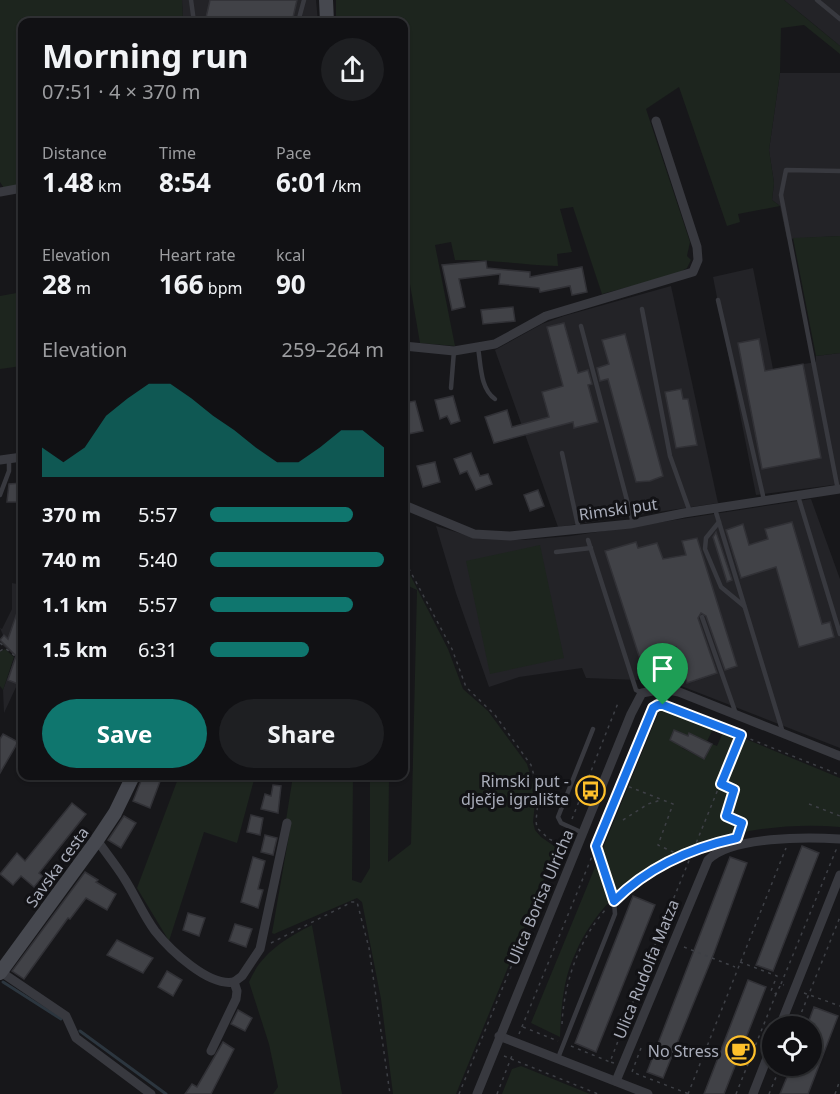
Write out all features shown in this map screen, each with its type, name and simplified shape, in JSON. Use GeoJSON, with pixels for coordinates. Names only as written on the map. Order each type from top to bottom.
{"type":"FeatureCollection","features":[{"type":"Feature","properties":{"kind":"street"},"geometry":{"type":"LineString","coordinates":[[326,0],[327,18]]}},
{"type":"Feature","properties":{"kind":"street"},"geometry":{"type":"LineString","coordinates":[[408,346],[454,351],[495,344],[546,316],[693,272],[698,260],[697,247],[656,121]]}},
{"type":"Feature","properties":{"kind":"street"},"geometry":{"type":"LineString","coordinates":[[0,192],[18,189]]}},
{"type":"Feature","properties":{"kind":"street","name":"Rimski put"},"geometry":{"type":"LineString","coordinates":[[408,507],[474,534],[510,536],[633,523],[839,489]]}},
{"type":"Feature","properties":{"kind":"street"},"geometry":{"type":"LineString","coordinates":[[642,693],[656,689],[680,692],[840,756]]}},
{"type":"Feature","properties":{"kind":"street","name":"Ulica Borisa Ulricha"},"geometry":{"type":"LineString","coordinates":[[477,1094],[631,714],[642,693]]}},
{"type":"Feature","properties":{"kind":"street","name":"Savska cesta"},"geometry":{"type":"LineString","coordinates":[[1,972],[97,840],[115,813],[131,780]]}},
{"type":"Feature","properties":{"kind":"street"},"geometry":{"type":"LineString","coordinates":[[97,840],[124,878],[153,929],[164,942],[211,980],[226,984],[242,976],[260,948],[287,823]]}},
{"type":"Feature","properties":{"kind":"street","name":"Ulica Rudolfa Matza"},"geometry":{"type":"LineString","coordinates":[[616,1081],[702,869],[708,860],[718,852],[764,840],[840,839]]}},
{"type":"Feature","properties":{"kind":"street"},"geometry":{"type":"LineString","coordinates":[[784,1016],[840,875]]}},
{"type":"Feature","properties":{"kind":"street"},"geometry":{"type":"LineString","coordinates":[[1,972],[66,1016],[76,1038],[151,1094]]}},
{"type":"Feature","properties":{"kind":"street"},"geometry":{"type":"LineString","coordinates":[[211,1051],[236,999],[237,991],[234,982]]}},
{"type":"Feature","properties":{"kind":"street"},"geometry":{"type":"LineString","coordinates":[[499,1036],[648,1094]]}},
{"type":"Feature","properties":{"kind":"street"},"geometry":{"type":"LineString","coordinates":[[753,1094],[762,1071]]}},
{"type":"Feature","properties":{"kind":"lane"},"geometry":{"type":"LineString","coordinates":[[191,0],[193,18]]}},
{"type":"Feature","properties":{"kind":"lane"},"geometry":{"type":"LineString","coordinates":[[299,18],[304,0]]}},
{"type":"Feature","properties":{"kind":"lane"},"geometry":{"type":"LineString","coordinates":[[817,0],[840,19]]}},
{"type":"Feature","properties":{"kind":"lane"},"geometry":{"type":"LineString","coordinates":[[839,489],[781,195],[786,171],[840,171]]}},
{"type":"Feature","properties":{"kind":"lane"},"geometry":{"type":"LineString","coordinates":[[718,300],[764,500]]}},
{"type":"Feature","properties":{"kind":"lane"},"geometry":{"type":"LineString","coordinates":[[642,309],[670,456],[690,512]]}},
{"type":"Feature","properties":{"kind":"lane"},"geometry":{"type":"LineString","coordinates":[[581,326],[633,523]]}},
{"type":"Feature","properties":{"kind":"lane"},"geometry":{"type":"LineString","coordinates":[[478,348],[481,375],[490,395],[495,399]]}},
{"type":"Feature","properties":{"kind":"lane"},"geometry":{"type":"LineString","coordinates":[[451,388],[454,351]]}},
{"type":"Feature","properties":{"kind":"lane"},"geometry":{"type":"LineString","coordinates":[[562,453],[579,530]]}},
{"type":"Feature","properties":{"kind":"lane"},"geometry":{"type":"LineString","coordinates":[[0,495],[9,471],[4,460]]}},
{"type":"Feature","properties":{"kind":"lane"},"geometry":{"type":"LineString","coordinates":[[798,496],[840,634]]}},
{"type":"Feature","properties":{"kind":"lane"},"geometry":{"type":"LineString","coordinates":[[714,508],[783,733]]}},
{"type":"Feature","properties":{"kind":"lane"},"geometry":{"type":"LineString","coordinates":[[719,522],[706,538],[705,549],[721,587],[744,606]]}},
{"type":"Feature","properties":{"kind":"lane"},"geometry":{"type":"LineString","coordinates":[[588,540],[636,690],[642,693]]}},
{"type":"Feature","properties":{"kind":"lane"},"geometry":{"type":"LineString","coordinates":[[556,552],[591,548]]}},
{"type":"Feature","properties":{"kind":"lane"},"geometry":{"type":"LineString","coordinates":[[702,617],[736,714]]}},
{"type":"Feature","properties":{"kind":"lane"},"geometry":{"type":"LineString","coordinates":[[649,668],[670,661],[680,692]]}},
{"type":"Feature","properties":{"kind":"lane"},"geometry":{"type":"LineString","coordinates":[[583,833],[561,823],[558,817],[593,729]]}},
{"type":"Feature","properties":{"kind":"lane"},"geometry":{"type":"LineString","coordinates":[[558,1059],[615,914],[614,901]]}},
{"type":"Feature","properties":{"kind":"path"},"geometry":{"type":"LineString","coordinates":[[408,567],[452,649],[466,687],[495,715],[531,765],[538,793],[537,828],[549,839],[562,844]]}},
{"type":"Feature","properties":{"kind":"path"},"geometry":{"type":"LineString","coordinates":[[0,643],[15,656]]}},
{"type":"Feature","properties":{"kind":"path"},"geometry":{"type":"LineString","coordinates":[[0,651],[5,648]]}},
{"type":"Feature","properties":{"kind":"path"},"geometry":{"type":"LineString","coordinates":[[570,823],[618,703]]}},
{"type":"Feature","properties":{"kind":"path"},"geometry":{"type":"LineString","coordinates":[[497,1094],[522,1027],[653,708],[663,705],[840,775]]}},
{"type":"Feature","properties":{"kind":"path"},"geometry":{"type":"LineString","coordinates":[[610,1062],[741,735]]}},
{"type":"Feature","properties":{"kind":"path"},"geometry":{"type":"LineString","coordinates":[[622,784],[673,804],[657,845],[681,855]]}},
{"type":"Feature","properties":{"kind":"path"},"geometry":{"type":"LineString","coordinates":[[721,784],[734,790],[726,816],[742,823],[737,838],[746,836]]}},
{"type":"Feature","properties":{"kind":"path"},"geometry":{"type":"LineString","coordinates":[[623,820],[648,804],[662,800]]}},
{"type":"Feature","properties":{"kind":"path"},"geometry":{"type":"LineString","coordinates":[[809,804],[840,816]]}},
{"type":"Feature","properties":{"kind":"path"},"geometry":{"type":"LineString","coordinates":[[459,1094],[567,832]]}},
{"type":"Feature","properties":{"kind":"path"},"geometry":{"type":"LineString","coordinates":[[563,1043],[563,1014],[568,980],[578,952],[598,918],[646,874],[681,855],[712,844]]}},
{"type":"Feature","properties":{"kind":"path"},"geometry":{"type":"LineString","coordinates":[[632,1072],[688,1094],[787,844]]}},
{"type":"Feature","properties":{"kind":"path"},"geometry":{"type":"LineString","coordinates":[[596,846],[614,901]]}},
{"type":"Feature","properties":{"kind":"path"},"geometry":{"type":"LineString","coordinates":[[736,1094],[836,850],[840,851]]}},
{"type":"Feature","properties":{"kind":"path"},"geometry":{"type":"LineString","coordinates":[[260,948],[352,902],[357,902],[369,948],[390,1094]]}},
{"type":"Feature","properties":{"kind":"path"},"geometry":{"type":"LineString","coordinates":[[800,1016],[840,917]]}},
{"type":"Feature","properties":{"kind":"path"},"geometry":{"type":"LineString","coordinates":[[682,946],[737,968]]}},
{"type":"Feature","properties":{"kind":"path"},"geometry":{"type":"LineString","coordinates":[[739,961],[777,976],[771,991],[776,994]]}},
{"type":"Feature","properties":{"kind":"path"},"geometry":{"type":"LineString","coordinates":[[781,984],[791,988]]}},
{"type":"Feature","properties":{"kind":"path"},"geometry":{"type":"LineString","coordinates":[[800,992],[840,1006]]}},
{"type":"Feature","properties":{"kind":"path"},"geometry":{"type":"LineString","coordinates":[[522,1027],[618,1065]]}},
{"type":"Feature","properties":{"kind":"path"},"geometry":{"type":"LineString","coordinates":[[479,1046],[485,1048]]}},
{"type":"Feature","properties":{"kind":"path"},"geometry":{"type":"LineString","coordinates":[[511,1059],[598,1094]]}},
{"type":"Feature","properties":{"kind":"path"},"geometry":{"type":"LineString","coordinates":[[769,1094],[776,1076]]}},
{"type":"Feature","properties":{"kind":"path"},"geometry":{"type":"LineString","coordinates":[[835,1094],[840,1080]]}},
{"type":"Feature","properties":{"kind":"shaded area"},"geometry":{"type":"Polygon","coordinates":[[[0,0],[182,0],[183,18],[18,18],[18,186],[4,188],[0,182],[0,0]]]}},
{"type":"Feature","properties":{"kind":"shaded area"},"geometry":{"type":"Polygon","coordinates":[[[182,0],[316,0],[318,18],[183,18],[182,0]]]}},
{"type":"Feature","properties":{"kind":"shaded area"},"geometry":{"type":"Polygon","coordinates":[[[336,0],[784,0],[840,46],[840,54],[804,25],[781,28],[780,73],[769,150],[774,183],[772,200],[780,206],[738,214],[740,222],[727,226],[679,87],[646,109],[690,242],[687,256],[691,260],[687,268],[677,274],[602,294],[573,207],[560,209],[572,252],[557,254],[558,266],[455,260],[451,242],[435,245],[455,346],[420,343],[408,272],[408,18],[336,18],[336,0]]]}},
{"type":"Feature","properties":{"kind":"shaded area"},"geometry":{"type":"Polygon","coordinates":[[[784,0],[840,0],[840,46],[816,26],[784,0]]]}},
{"type":"Feature","properties":{"kind":"shaded area"},"geometry":{"type":"Polygon","coordinates":[[[780,73],[840,73],[840,236],[787,239],[780,206],[772,200],[774,183],[769,150],[780,73]]]}},
{"type":"Feature","properties":{"kind":"shaded area"},"geometry":{"type":"Polygon","coordinates":[[[840,236],[840,353],[816,356],[793,238],[840,236]]]}},
{"type":"Feature","properties":{"kind":"shaded area"},"geometry":{"type":"Polygon","coordinates":[[[753,268],[773,369],[816,362],[816,356],[840,353],[840,484],[756,495],[713,277],[753,268]]]}},
{"type":"Feature","properties":{"kind":"shaded area"},"geometry":{"type":"Polygon","coordinates":[[[671,286],[718,503],[558,527],[495,350],[542,324],[564,316],[671,286]]]}},
{"type":"Feature","properties":{"kind":"shaded area"},"geometry":{"type":"Polygon","coordinates":[[[18,293],[18,367],[0,369],[0,296],[18,293]]]}},
{"type":"Feature","properties":{"kind":"shaded area"},"geometry":{"type":"Polygon","coordinates":[[[811,499],[840,579],[840,748],[671,682],[649,677],[637,676],[638,680],[586,678],[582,668],[519,677],[489,687],[456,593],[436,526],[476,538],[523,540],[571,536],[811,499]]]}},
{"type":"Feature","properties":{"kind":"shaded area"},"geometry":{"type":"Polygon","coordinates":[[[540,545],[564,658],[490,674],[466,561],[540,545]]]}},
{"type":"Feature","properties":{"kind":"shaded area"},"geometry":{"type":"Polygon","coordinates":[[[408,571],[448,649],[463,689],[488,711],[527,764],[536,794],[533,822],[535,830],[557,848],[456,1094],[393,1094],[381,999],[362,902],[357,898],[272,933],[291,823],[286,820],[292,780],[353,780],[352,880],[361,883],[370,868],[370,780],[389,780],[388,862],[411,844],[417,590],[408,586],[408,571]]]}},
{"type":"Feature","properties":{"kind":"shaded area"},"geometry":{"type":"Polygon","coordinates":[[[12,583],[18,584],[18,683],[4,713],[3,690],[15,656],[0,643],[3,635],[0,628],[2,629],[12,609],[12,583]]]}},
{"type":"Feature","properties":{"kind":"shaded area"},"geometry":{"type":"Polygon","coordinates":[[[5,649],[14,657],[3,690],[0,686],[0,652],[5,649]]]}},
{"type":"Feature","properties":{"kind":"shaded area"},"geometry":{"type":"Polygon","coordinates":[[[660,709],[675,712],[714,727],[707,741],[689,734],[682,748],[704,759],[712,744],[717,746],[724,730],[840,778],[840,827],[802,826],[763,829],[725,837],[687,849],[653,867],[622,890],[596,918],[576,952],[568,972],[564,993],[560,1037],[531,1023],[660,709]]]}},
{"type":"Feature","properties":{"kind":"shaded area"},"geometry":{"type":"Polygon","coordinates":[[[178,780],[254,780],[237,843],[204,832],[169,941],[137,888],[178,780]]]}},
{"type":"Feature","properties":{"kind":"shaded area"},"geometry":{"type":"Polygon","coordinates":[[[312,925],[342,1094],[273,1094],[278,1087],[269,1044],[249,982],[267,955],[293,935],[312,925]]]}},
{"type":"Feature","properties":{"kind":"shaded area"},"geometry":{"type":"Polygon","coordinates":[[[521,1066],[590,1094],[502,1094],[512,1069],[521,1066]]]}},
{"type":"Feature","properties":{"kind":"building"},"geometry":{"type":"Polygon","coordinates":[[[210,0],[297,0],[293,18],[206,18],[210,0]]]}},
{"type":"Feature","properties":{"kind":"building"},"geometry":{"type":"Polygon","coordinates":[[[486,261],[487,268],[530,272],[530,277],[582,267],[587,292],[572,295],[570,286],[540,292],[539,288],[499,284],[500,274],[459,279],[465,307],[452,310],[442,265],[486,261]]]}},
{"type":"Feature","properties":{"kind":"building"},"geometry":{"type":"Polygon","coordinates":[[[513,307],[515,321],[483,324],[481,310],[513,307]]]}},
{"type":"Feature","properties":{"kind":"building"},"geometry":{"type":"Polygon","coordinates":[[[564,323],[578,373],[588,370],[592,384],[588,385],[598,422],[574,428],[573,422],[494,443],[485,417],[507,410],[512,427],[549,417],[542,392],[563,386],[547,327],[564,323]]]}},
{"type":"Feature","properties":{"kind":"building"},"geometry":{"type":"Polygon","coordinates":[[[625,334],[663,476],[650,481],[636,482],[608,379],[600,381],[597,368],[609,364],[602,340],[625,334]]]}},
{"type":"Feature","properties":{"kind":"building"},"geometry":{"type":"Polygon","coordinates":[[[759,339],[765,371],[803,364],[821,458],[762,469],[738,343],[759,339]]]}},
{"type":"Feature","properties":{"kind":"building"},"geometry":{"type":"Polygon","coordinates":[[[681,389],[683,399],[688,399],[697,445],[676,448],[665,392],[681,389]]]}},
{"type":"Feature","properties":{"kind":"building"},"geometry":{"type":"Polygon","coordinates":[[[453,396],[460,421],[451,424],[447,416],[440,419],[435,400],[453,396]]]}},
{"type":"Feature","properties":{"kind":"building"},"geometry":{"type":"Polygon","coordinates":[[[415,401],[423,431],[408,434],[408,402],[415,401]]]}},
{"type":"Feature","properties":{"kind":"building"},"geometry":{"type":"Polygon","coordinates":[[[471,453],[480,476],[488,474],[492,484],[476,490],[467,471],[460,474],[454,459],[471,453]]]}},
{"type":"Feature","properties":{"kind":"building"},"geometry":{"type":"Polygon","coordinates":[[[435,462],[440,482],[423,487],[417,466],[435,462]]]}},
{"type":"Feature","properties":{"kind":"building"},"geometry":{"type":"Polygon","coordinates":[[[18,483],[18,502],[7,502],[9,484],[18,483]]]}},
{"type":"Feature","properties":{"kind":"building"},"geometry":{"type":"Polygon","coordinates":[[[538,490],[544,506],[530,511],[524,495],[538,490]]]}},
{"type":"Feature","properties":{"kind":"building"},"geometry":{"type":"Polygon","coordinates":[[[792,522],[822,624],[830,622],[834,637],[799,647],[776,567],[741,578],[726,530],[743,524],[749,545],[768,539],[765,529],[792,522]]]}},
{"type":"Feature","properties":{"kind":"building"},"geometry":{"type":"Polygon","coordinates":[[[716,532],[732,580],[727,582],[713,537],[716,532]]]}},
{"type":"Feature","properties":{"kind":"building"},"geometry":{"type":"Polygon","coordinates":[[[697,538],[737,666],[725,670],[706,616],[701,613],[698,618],[717,673],[687,683],[676,647],[640,659],[605,551],[636,542],[638,548],[657,543],[663,559],[686,555],[682,541],[697,538]]]}},
{"type":"Feature","properties":{"kind":"building"},"geometry":{"type":"Polygon","coordinates":[[[18,610],[18,684],[8,680],[16,656],[0,640],[4,635],[8,639],[18,610]]]}},
{"type":"Feature","properties":{"kind":"building"},"geometry":{"type":"Polygon","coordinates":[[[674,730],[688,736],[689,733],[712,744],[704,759],[670,740],[674,730]]]}},
{"type":"Feature","properties":{"kind":"building"},"geometry":{"type":"Polygon","coordinates":[[[3,734],[18,742],[0,773],[0,739],[3,734]]]}},
{"type":"Feature","properties":{"kind":"building"},"geometry":{"type":"Polygon","coordinates":[[[141,780],[160,780],[150,808],[133,801],[141,780]]]}},
{"type":"Feature","properties":{"kind":"building"},"geometry":{"type":"Polygon","coordinates":[[[273,785],[281,786],[278,813],[261,809],[265,794],[271,796],[273,785]]]}},
{"type":"Feature","properties":{"kind":"building"},"geometry":{"type":"Polygon","coordinates":[[[72,803],[86,814],[39,873],[43,876],[34,887],[21,876],[13,885],[0,874],[17,853],[25,861],[72,803]]]}},
{"type":"Feature","properties":{"kind":"building"},"geometry":{"type":"Polygon","coordinates":[[[251,815],[263,818],[260,835],[247,832],[251,815]]]}},
{"type":"Feature","properties":{"kind":"building"},"geometry":{"type":"Polygon","coordinates":[[[124,816],[136,823],[121,848],[108,840],[124,816]]]}},
{"type":"Feature","properties":{"kind":"building"},"geometry":{"type":"Polygon","coordinates":[[[265,835],[277,838],[273,855],[261,852],[265,835]]]}},
{"type":"Feature","properties":{"kind":"building"},"geometry":{"type":"Polygon","coordinates":[[[802,846],[819,853],[773,971],[756,965],[802,846]]]}},
{"type":"Feature","properties":{"kind":"building"},"geometry":{"type":"Polygon","coordinates":[[[253,857],[265,861],[258,889],[263,890],[258,908],[241,902],[253,857]]]}},
{"type":"Feature","properties":{"kind":"building"},"geometry":{"type":"Polygon","coordinates":[[[730,857],[747,863],[714,953],[663,1078],[647,1072],[730,857]]]}},
{"type":"Feature","properties":{"kind":"building"},"geometry":{"type":"Polygon","coordinates":[[[85,872],[116,894],[107,910],[86,898],[70,919],[68,918],[24,979],[12,971],[85,872]]]}},
{"type":"Feature","properties":{"kind":"building"},"geometry":{"type":"Polygon","coordinates":[[[633,896],[655,905],[596,1052],[575,1043],[633,896]]]}},
{"type":"Feature","properties":{"kind":"building"},"geometry":{"type":"Polygon","coordinates":[[[188,913],[205,918],[199,936],[183,930],[188,913]]]}},
{"type":"Feature","properties":{"kind":"building"},"geometry":{"type":"Polygon","coordinates":[[[235,924],[252,929],[246,947],[229,941],[235,924]]]}},
{"type":"Feature","properties":{"kind":"building"},"geometry":{"type":"Polygon","coordinates":[[[117,940],[153,958],[143,973],[107,955],[117,940]]]}},
{"type":"Feature","properties":{"kind":"building"},"geometry":{"type":"Polygon","coordinates":[[[167,971],[182,980],[173,996],[158,987],[167,971]]]}},
{"type":"Feature","properties":{"kind":"building"},"geometry":{"type":"Polygon","coordinates":[[[748,980],[766,987],[724,1094],[704,1094],[748,980]]]}},
{"type":"Feature","properties":{"kind":"building"},"geometry":{"type":"Polygon","coordinates":[[[814,1007],[838,1016],[822,1058],[822,1016],[811,1016],[814,1007]]]}},
{"type":"Feature","properties":{"kind":"building"},"geometry":{"type":"Polygon","coordinates":[[[238,1010],[252,1018],[245,1031],[231,1024],[238,1010]]]}},
{"type":"Feature","properties":{"kind":"building"},"geometry":{"type":"Polygon","coordinates":[[[223,1042],[234,1049],[211,1094],[185,1094],[192,1084],[197,1087],[223,1042]]]}},
{"type":"Feature","properties":{"kind":"building"},"geometry":{"type":"Polygon","coordinates":[[[787,1076],[815,1076],[808,1094],[780,1094],[787,1076]]]}},
{"type":"Feature","properties":{"kind":"waterway"},"geometry":{"type":"LineString","coordinates":[[3,982],[61,1019]]}},
{"type":"Feature","properties":{"kind":"waterway"},"geometry":{"type":"LineString","coordinates":[[80,1031],[166,1094]]}},
{"type":"Feature","properties":{"kind":"place","name":"Rimski put - dječje igralište"},"geometry":{"type":"Point","coordinates":[590,790]}},
{"type":"Feature","properties":{"kind":"place","name":"No Stress"},"geometry":{"type":"Point","coordinates":[740,1051]}},
{"type":"Feature","properties":{"kind":"route"},"geometry":{"type":"LineString","coordinates":[[663,705],[741,735],[721,784],[734,790],[726,816],[742,823],[737,838],[678,857],[646,874],[625,889],[614,901],[596,846],[653,708],[663,705]]}}]}
